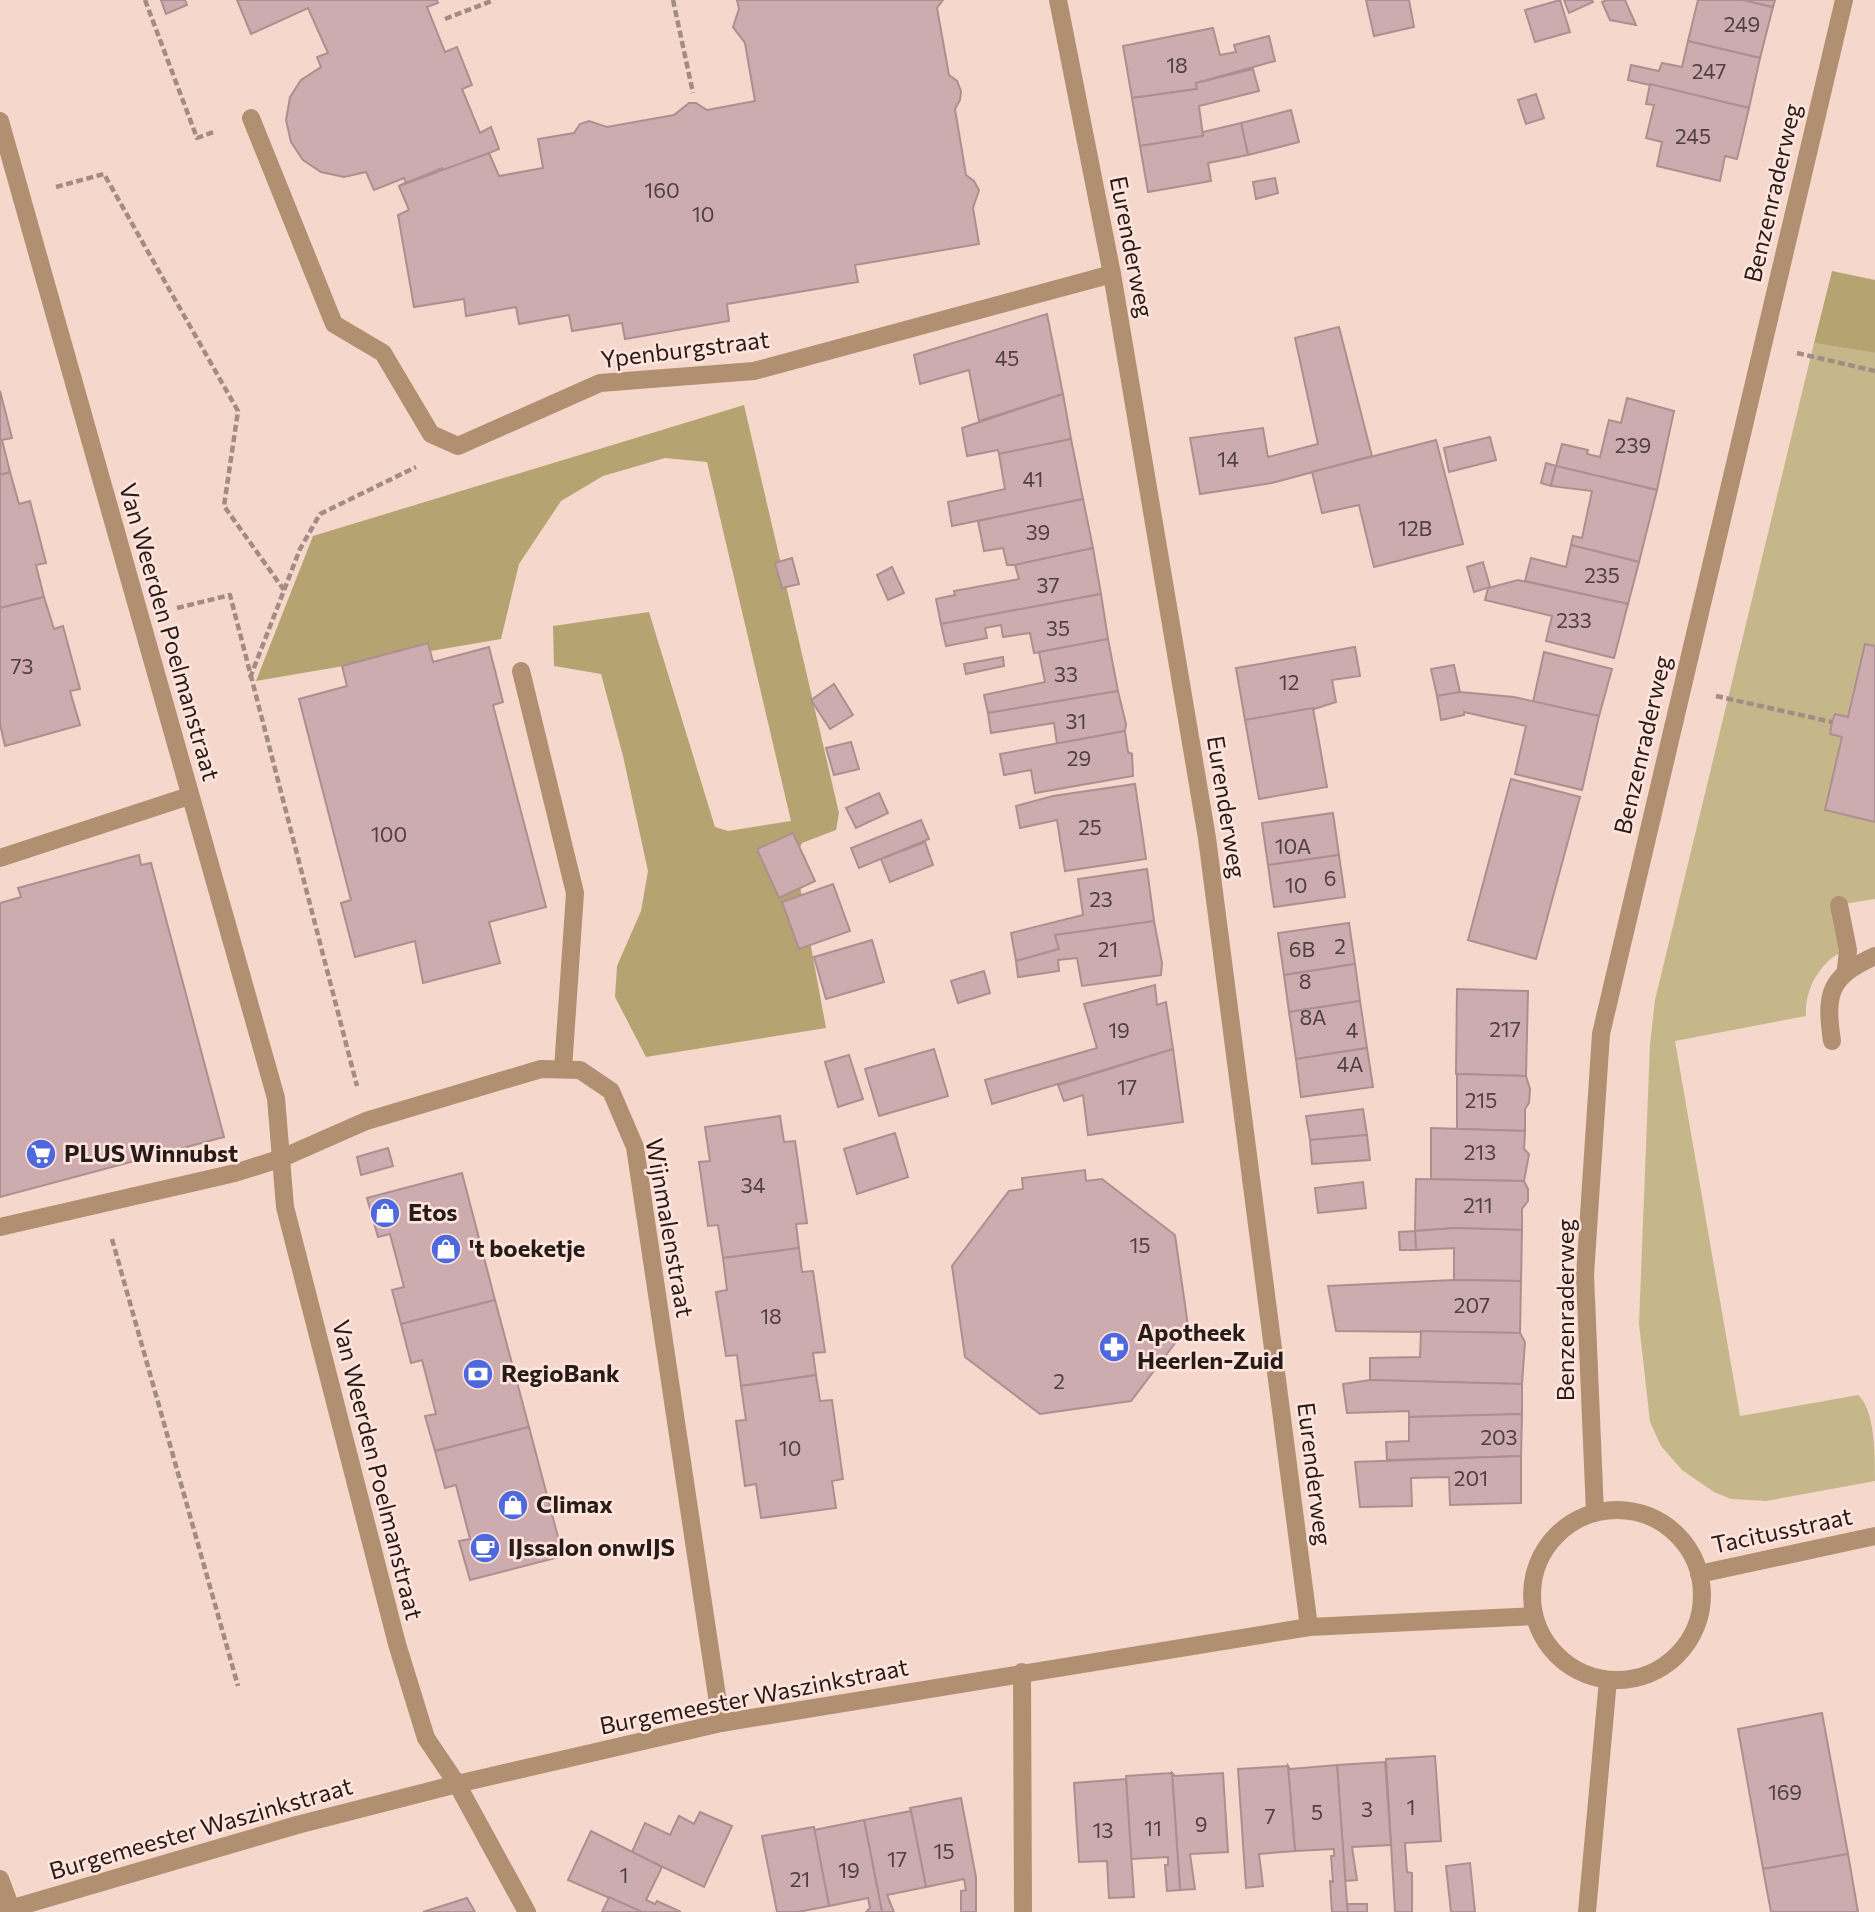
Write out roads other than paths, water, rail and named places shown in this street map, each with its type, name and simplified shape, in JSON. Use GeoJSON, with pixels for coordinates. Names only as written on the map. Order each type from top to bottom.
{"type":"FeatureCollection","features":[{"type":"Feature","properties":{"kind":"street","name":"Eurenderweg"},"geometry":{"type":"LineString","coordinates":[[1058,0],[1112,274],[1207,838],[1309,1627]]}},
{"type":"Feature","properties":{"kind":"street","name":"Benzenraderweg"},"geometry":{"type":"LineString","coordinates":[[1595,1513],[1585,1275],[1601,1034],[1844,0]]}},
{"type":"Feature","properties":{"kind":"street","name":"Ypenburgstraat"},"geometry":{"type":"LineString","coordinates":[[251,118],[334,324],[383,353],[431,434],[458,446],[600,383],[754,371],[1112,274]]}},
{"type":"Feature","properties":{"kind":"street","name":"Van Weerden Poelmanstraat"},"geometry":{"type":"LineString","coordinates":[[0,121],[276,1098],[285,1208],[397,1644],[426,1738],[457,1784],[527,1912]]}},
{"type":"Feature","properties":{"kind":"street"},"geometry":{"type":"LineString","coordinates":[[521,671],[575,892],[563,1069]]}},
{"type":"Feature","properties":{"kind":"street"},"geometry":{"type":"LineString","coordinates":[[0,858],[189,796]]}},
{"type":"Feature","properties":{"kind":"street"},"geometry":{"type":"LineString","coordinates":[[1832,1041],[1827,1003],[1846,969],[1848,950],[1839,905]]}},
{"type":"Feature","properties":{"kind":"street"},"geometry":{"type":"LineString","coordinates":[[1846,969],[1875,956]]}},
{"type":"Feature","properties":{"kind":"street","name":"Wijnmalenstraat"},"geometry":{"type":"LineString","coordinates":[[282,1158],[366,1121],[541,1069],[580,1070],[611,1091],[635,1147],[721,1723]]}},
{"type":"Feature","properties":{"kind":"street"},"geometry":{"type":"LineString","coordinates":[[0,1227],[102,1201],[165,1192],[282,1158]]}},
{"type":"Feature","properties":{"kind":"street"},"geometry":{"type":"LineString","coordinates":[[1633,1511],[1668,1527],[1692,1556],[1699,1574],[1700,1611],[1686,1645],[1665,1666],[1637,1678],[1608,1680],[1583,1673],[1561,1659],[1544,1640],[1534,1616],[1531,1594],[1535,1572],[1544,1552],[1557,1534],[1574,1521],[1595,1513],[1633,1511]]}},
{"type":"Feature","properties":{"kind":"street","name":"Tacitusstraat"},"geometry":{"type":"LineString","coordinates":[[1699,1574],[1875,1536]]}},
{"type":"Feature","properties":{"kind":"street","name":"Burgemeester Waszinkstraat"},"geometry":{"type":"LineString","coordinates":[[6,1910],[297,1825],[457,1784],[721,1723],[1309,1627],[1534,1616]]}},
{"type":"Feature","properties":{"kind":"street"},"geometry":{"type":"LineString","coordinates":[[1022,1672],[1023,1912]]}},
{"type":"Feature","properties":{"kind":"street"},"geometry":{"type":"LineString","coordinates":[[1587,1912],[1608,1680]]}},
{"type":"Feature","properties":{"kind":"street"},"geometry":{"type":"LineString","coordinates":[[0,1879],[6,1910]]}},
{"type":"Feature","properties":{"kind":"place","name":"PLUS Winnubst"},"geometry":{"type":"Point","coordinates":[41,1154]}},
{"type":"Feature","properties":{"kind":"place","name":"Etos"},"geometry":{"type":"Point","coordinates":[385,1213]}},
{"type":"Feature","properties":{"kind":"place","name":"'t boeketje"},"geometry":{"type":"Point","coordinates":[446,1249]}},
{"type":"Feature","properties":{"kind":"place","name":"Apotheek Heerlen-Zuid"},"geometry":{"type":"Point","coordinates":[1114,1347]}},
{"type":"Feature","properties":{"kind":"place","name":"RegioBank"},"geometry":{"type":"Point","coordinates":[478,1374]}},
{"type":"Feature","properties":{"kind":"place","name":"Climax"},"geometry":{"type":"Point","coordinates":[513,1505]}},
{"type":"Feature","properties":{"kind":"place","name":"IJssalon onwIJS"},"geometry":{"type":"Point","coordinates":[485,1548]}}]}
